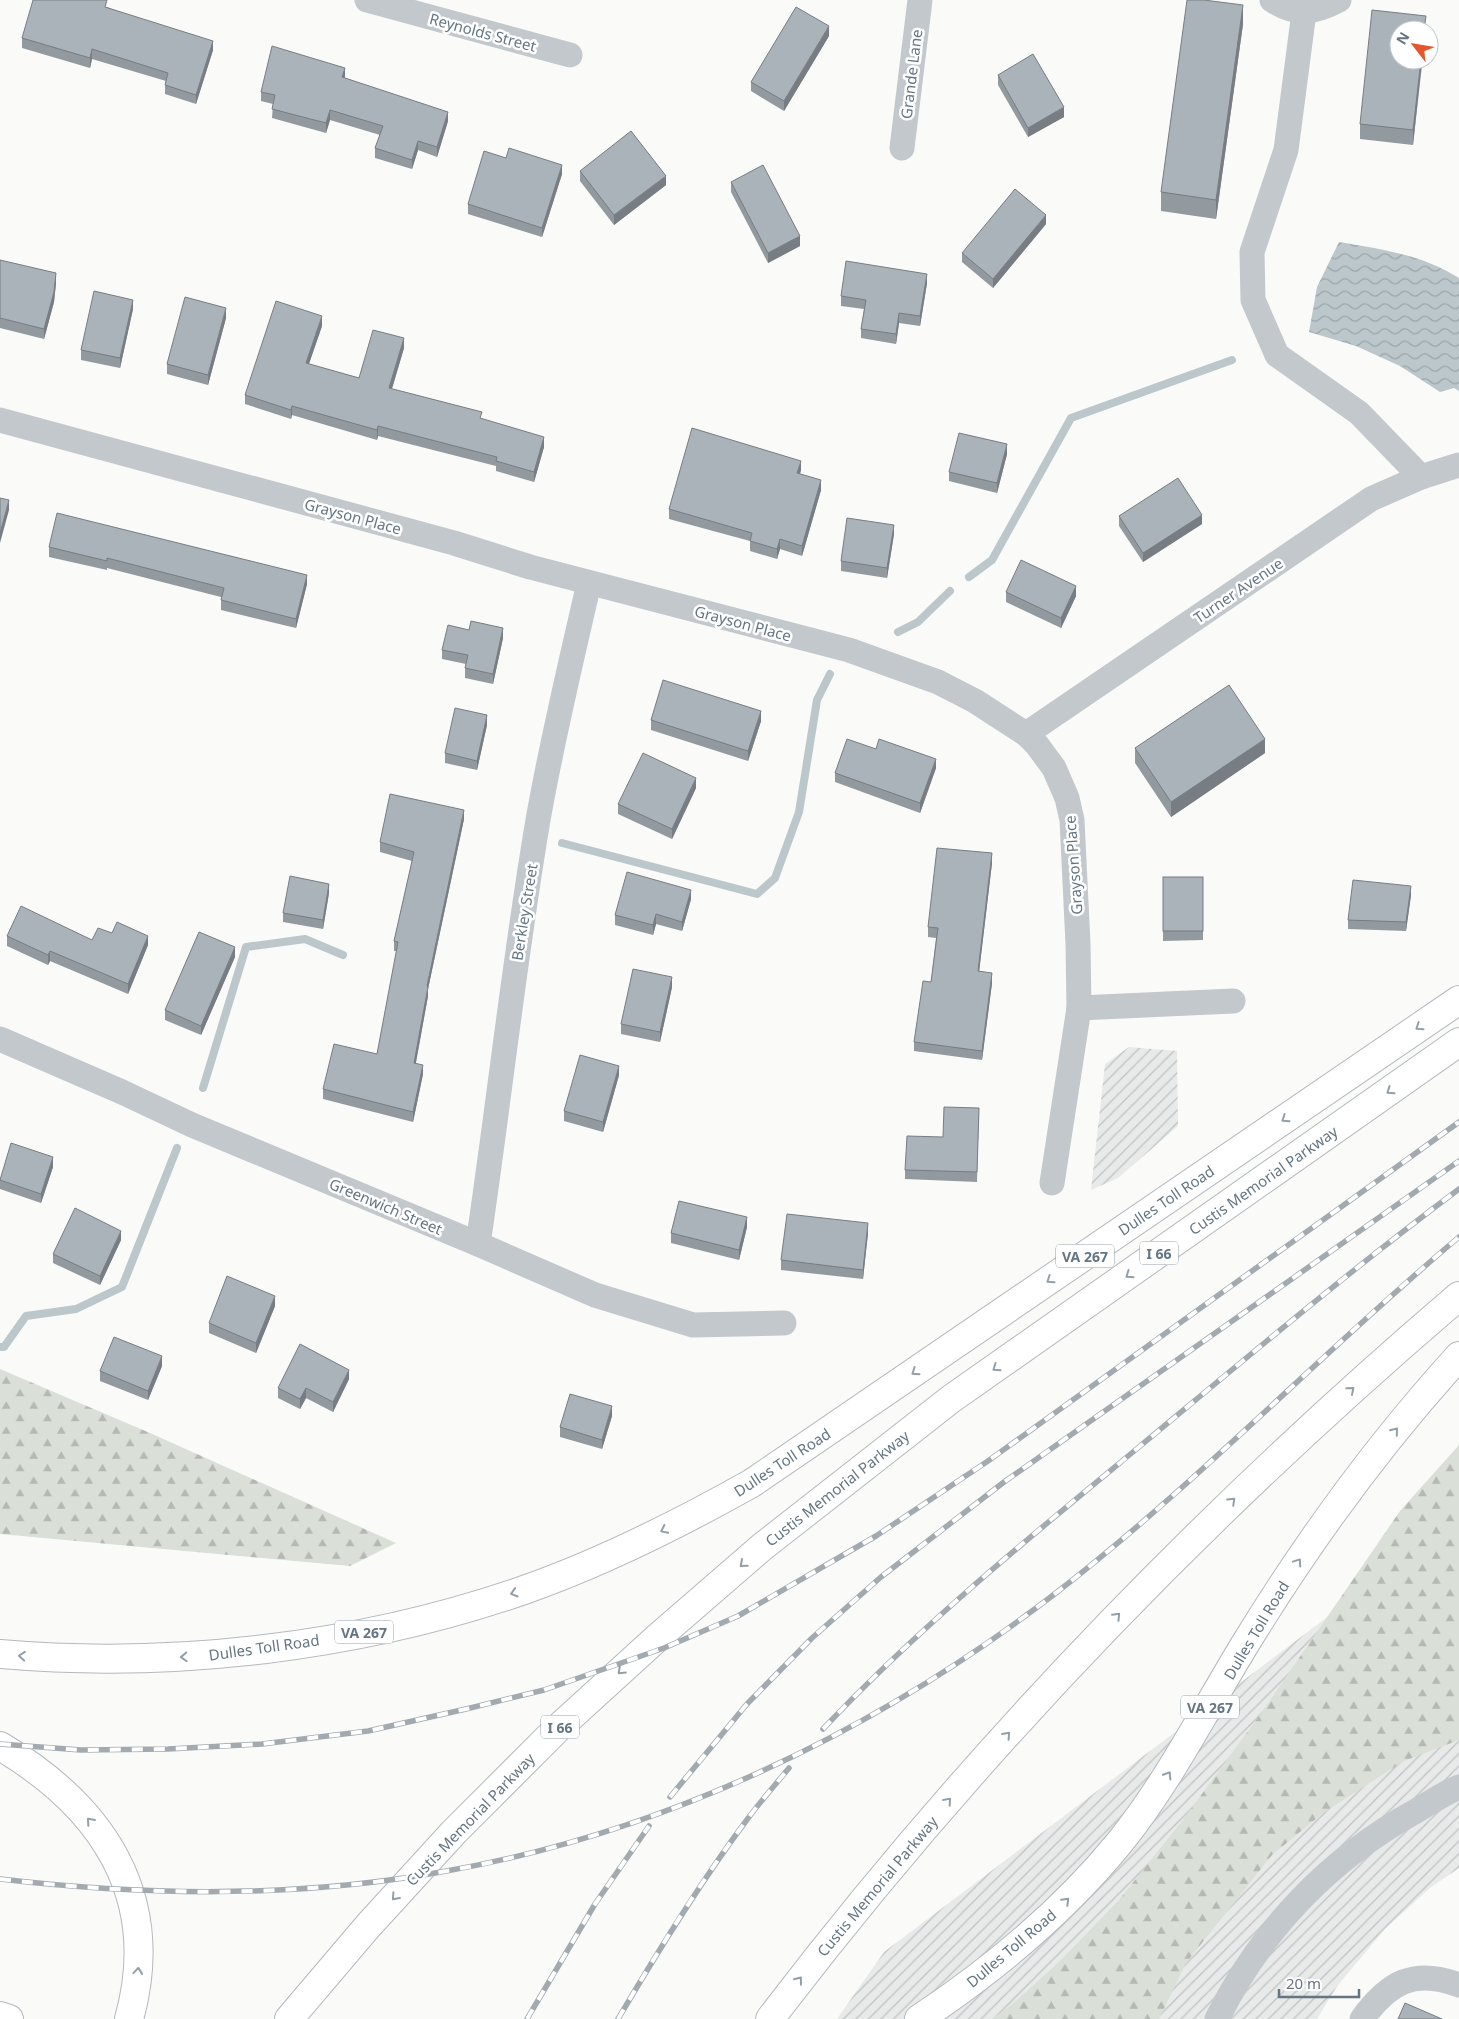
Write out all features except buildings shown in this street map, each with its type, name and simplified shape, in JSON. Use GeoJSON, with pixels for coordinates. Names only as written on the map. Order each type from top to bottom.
{"type":"FeatureCollection","features":[{"type":"Feature","properties":{"kind":"highway","name":"Dulles Toll Road"},"geometry":{"type":"LineString","coordinates":[[0,1654],[89,1659],[190,1657],[288,1645],[429,1618],[524,1590],[624,1549],[708,1508],[752,1483],[1459,1000]]}},
{"type":"Feature","properties":{"kind":"highway","name":"Custis Memorial Parkway"},"geometry":{"type":"LineString","coordinates":[[289,2019],[368,1926],[441,1846],[529,1757],[657,1638],[762,1547],[951,1399],[1459,1042]]}},
{"type":"Feature","properties":{"kind":"highway","name":"Custis Memorial Parkway"},"geometry":{"type":"LineString","coordinates":[[770,2019],[907,1847],[1105,1628],[1171,1560],[1273,1461],[1333,1405],[1459,1296]]}},
{"type":"Feature","properties":{"kind":"highway","name":"Dulles Toll Road"},"geometry":{"type":"LineString","coordinates":[[919,2019],[972,1983],[1031,1935],[1119,1843],[1167,1777],[1245,1644],[1317,1534],[1384,1444],[1459,1356]]}},
{"type":"Feature","properties":{"kind":"highway"},"geometry":{"type":"LineString","coordinates":[[0,1746],[51,1782],[79,1808],[108,1844],[119,1865],[135,1911],[138,1937],[139,1964],[136,1990],[129,2019]]}},
{"type":"Feature","properties":{"kind":"highway"},"geometry":{"type":"LineString","coordinates":[[0,2016],[9,2019]]}},
{"type":"Feature","properties":{"kind":"street","name":"Reynolds Street"},"geometry":{"type":"LineString","coordinates":[[367,0],[501,38],[570,55]]}},
{"type":"Feature","properties":{"kind":"street","name":"Grande Lane"},"geometry":{"type":"LineString","coordinates":[[902,148],[920,0]]}},
{"type":"Feature","properties":{"kind":"street"},"geometry":{"type":"LineString","coordinates":[[1272,0],[1291,10],[1304,12],[1322,9],[1339,0]]}},
{"type":"Feature","properties":{"kind":"street"},"geometry":{"type":"LineString","coordinates":[[1304,12],[1286,150],[1252,252],[1252,300],[1277,355],[1359,413],[1421,477]]}},
{"type":"Feature","properties":{"kind":"street","name":"Grayson Place"},"geometry":{"type":"LineString","coordinates":[[0,420],[454,543],[589,583],[849,650],[938,682],[975,701],[1026,734],[1054,768],[1067,798],[1072,820],[1079,1008],[1052,1183]]}},
{"type":"Feature","properties":{"kind":"street","name":"Turner Avenue"},"geometry":{"type":"LineString","coordinates":[[1026,734],[1371,499],[1421,477],[1459,465]]}},
{"type":"Feature","properties":{"kind":"street","name":"Berkley Street"},"geometry":{"type":"LineString","coordinates":[[478,1244],[498,1109],[516,959],[538,819],[589,583]]}},
{"type":"Feature","properties":{"kind":"street"},"geometry":{"type":"LineString","coordinates":[[1079,1008],[1232,1001]]}},
{"type":"Feature","properties":{"kind":"street","name":"Greenwich Street"},"geometry":{"type":"LineString","coordinates":[[0,1038],[192,1125],[478,1244],[595,1295],[693,1325],[784,1323]]}},
{"type":"Feature","properties":{"kind":"street"},"geometry":{"type":"LineString","coordinates":[[1216,2019],[1262,1944],[1301,1897],[1342,1860],[1389,1826],[1459,1787]]}},
{"type":"Feature","properties":{"kind":"street"},"geometry":{"type":"LineString","coordinates":[[1362,2019],[1388,1990],[1403,1981],[1420,1977],[1436,1978],[1459,1985]]}},
{"type":"Feature","properties":{"kind":"shaded area"},"geometry":{"type":"Polygon","coordinates":[[[1129,1047],[1177,1051],[1178,1126],[1118,1178],[1091,1190],[1105,1064],[1129,1047]]]}},
{"type":"Feature","properties":{"kind":"shaded area"},"geometry":{"type":"Polygon","coordinates":[[[1459,1476],[1459,1868],[1430,1888],[1385,1929],[1338,1985],[1317,2019],[837,2019],[884,1952],[1338,1609],[1459,1476]]]}},
{"type":"Feature","properties":{"kind":"green space"},"geometry":{"type":"Polygon","coordinates":[[[0,1369],[150,1433],[396,1543],[350,1566],[0,1534],[0,1369]]]}},
{"type":"Feature","properties":{"kind":"green space"},"geometry":{"type":"Polygon","coordinates":[[[1459,1445],[1459,1740],[1404,1761],[1323,1813],[1272,1855],[1186,1963],[1159,2019],[992,2019],[1016,2001],[1061,1960],[1119,1900],[1182,1821],[1262,1712],[1400,1511],[1459,1445]]]}},
{"type":"Feature","properties":{"kind":"water"},"geometry":{"type":"Polygon","coordinates":[[[1339,242],[1386,250],[1416,258],[1459,278],[1459,391],[1454,388],[1440,392],[1400,366],[1356,346],[1309,332],[1317,287],[1339,242]]]}},
{"type":"Feature","properties":{"kind":"waterway"},"geometry":{"type":"LineString","coordinates":[[969,577],[992,560],[1071,418],[1232,360]]}},
{"type":"Feature","properties":{"kind":"waterway"},"geometry":{"type":"LineString","coordinates":[[898,632],[918,622],[950,591]]}},
{"type":"Feature","properties":{"kind":"waterway"},"geometry":{"type":"LineString","coordinates":[[562,843],[757,894],[775,878],[799,812],[817,700],[830,674]]}},
{"type":"Feature","properties":{"kind":"waterway"},"geometry":{"type":"LineString","coordinates":[[203,1088],[246,947],[305,939],[343,955]]}},
{"type":"Feature","properties":{"kind":"waterway"},"geometry":{"type":"LineString","coordinates":[[0,1347],[4,1347],[26,1316],[76,1309],[122,1287],[177,1148]]}},
{"type":"Feature","properties":{"kind":"railway"},"geometry":{"type":"LineString","coordinates":[[0,1744],[81,1750],[168,1749],[262,1744],[368,1731],[544,1690],[664,1648],[738,1616],[876,1536],[988,1461],[1459,1122]]}},
{"type":"Feature","properties":{"kind":"railway"},"geometry":{"type":"LineString","coordinates":[[670,1797],[747,1704],[812,1638],[881,1577],[1004,1482],[1459,1161]]}},
{"type":"Feature","properties":{"kind":"railway"},"geometry":{"type":"LineString","coordinates":[[823,1729],[898,1654],[976,1583],[1297,1316],[1459,1189]]}},
{"type":"Feature","properties":{"kind":"railway"},"geometry":{"type":"LineString","coordinates":[[0,1879],[110,1889],[221,1892],[276,1890],[386,1880],[441,1872],[523,1855],[605,1832],[685,1804],[763,1771],[839,1733],[913,1691],[984,1645],[1052,1596],[1157,1510],[1357,1327],[1459,1237]]}},
{"type":"Feature","properties":{"kind":"railway"},"geometry":{"type":"LineString","coordinates":[[618,2019],[695,1893],[751,1814],[789,1768]]}},
{"type":"Feature","properties":{"kind":"railway"},"geometry":{"type":"LineString","coordinates":[[527,2019],[595,1904],[649,1826]]}}]}
